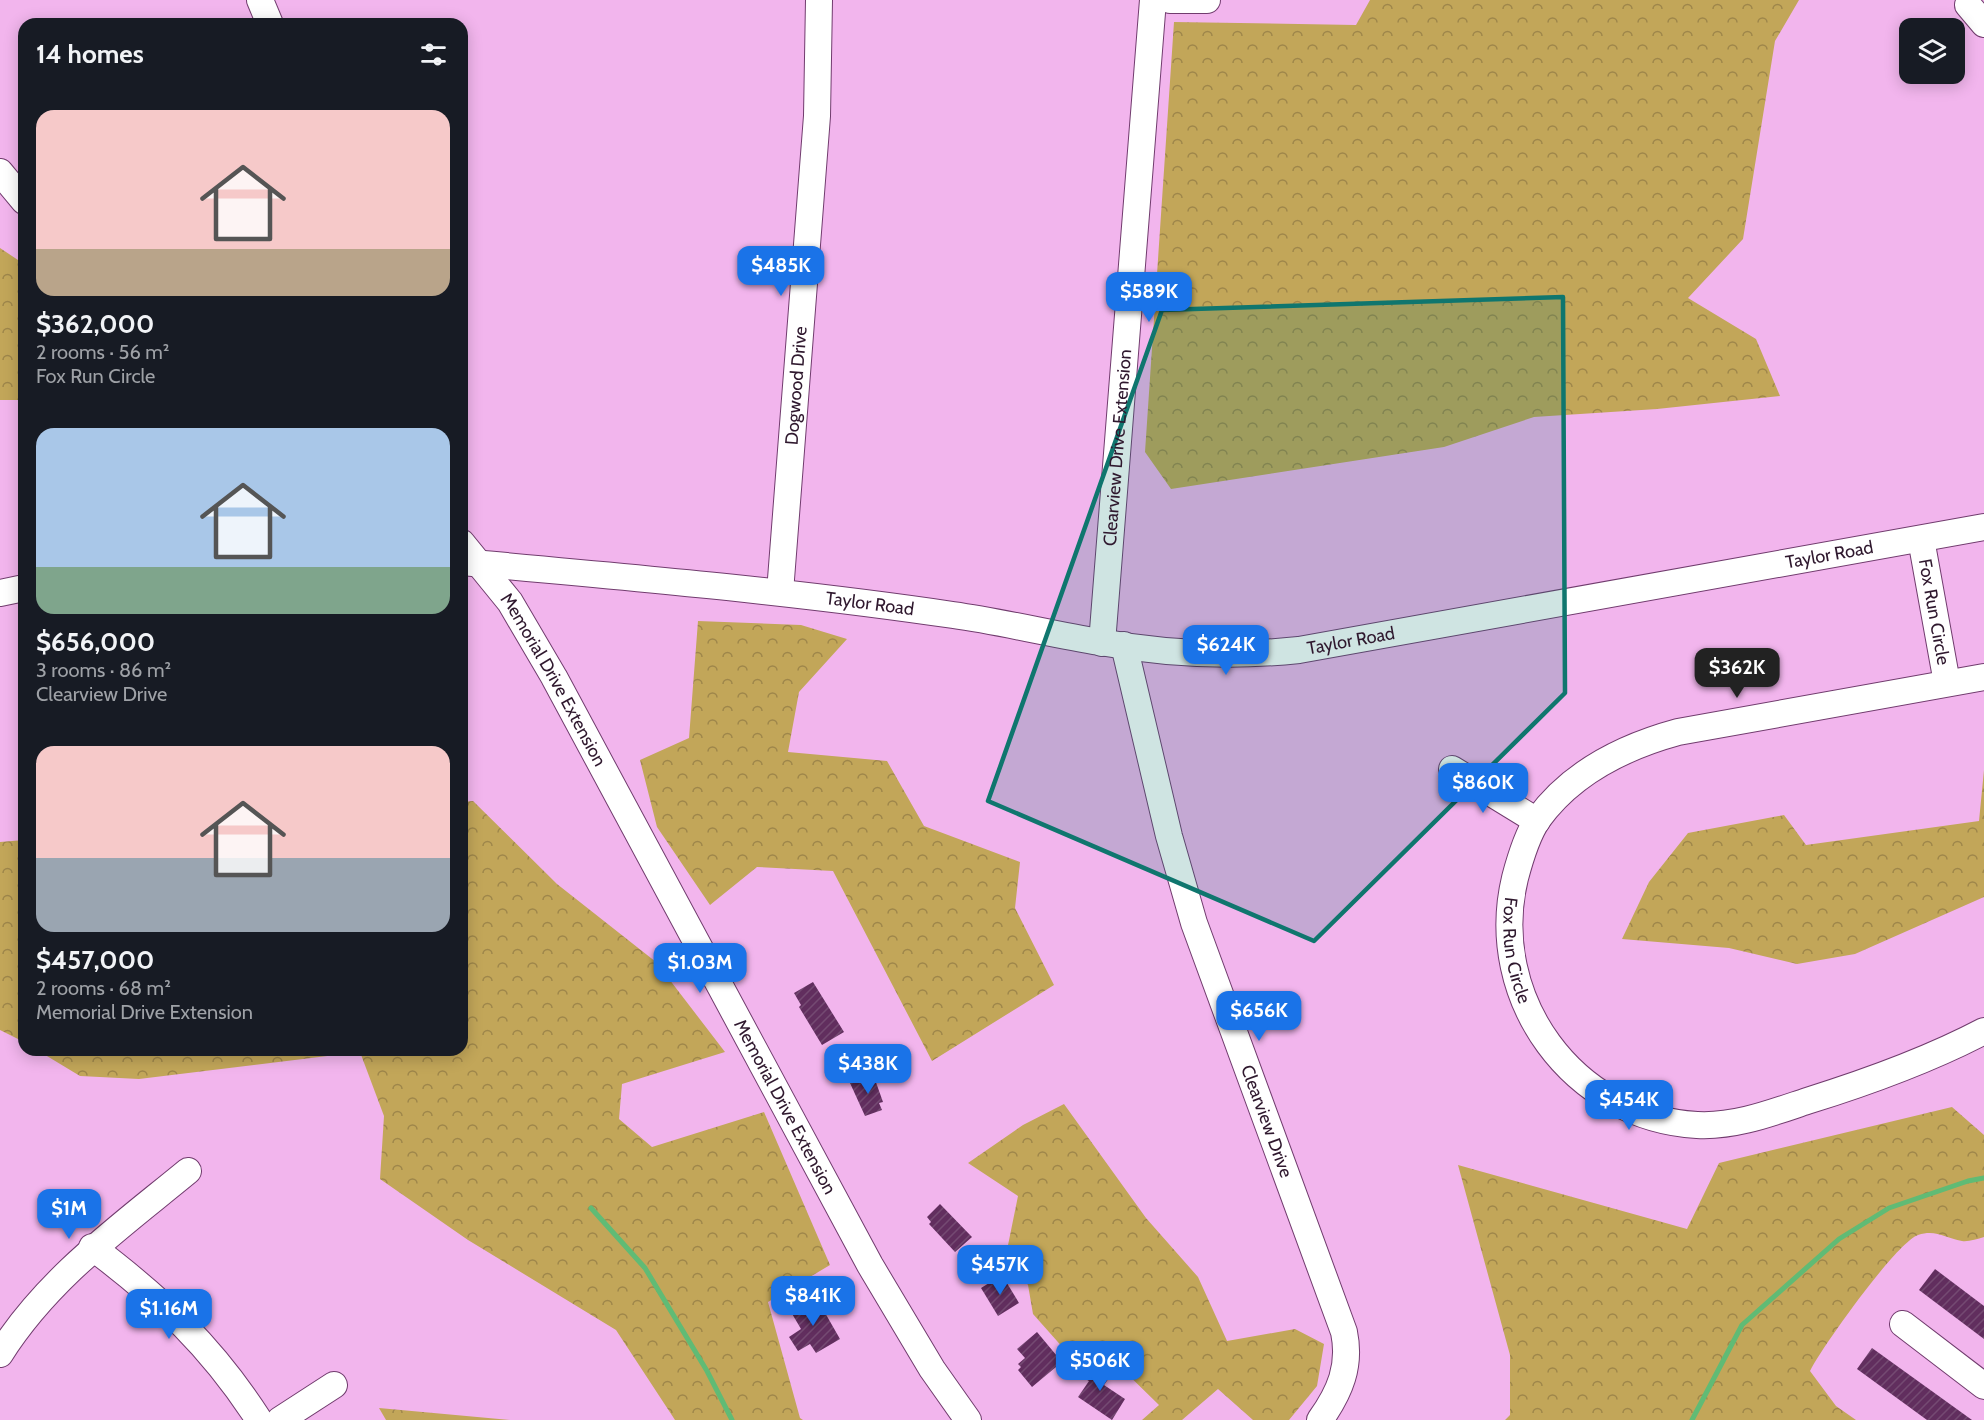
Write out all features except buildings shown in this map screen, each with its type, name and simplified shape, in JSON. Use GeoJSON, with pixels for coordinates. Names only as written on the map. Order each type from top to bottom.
{"type":"FeatureCollection","features":[{"type":"Feature","properties":{"kind":"street"},"geometry":{"type":"LineString","coordinates":[[260,0],[268,18]]}},
{"type":"Feature","properties":{"kind":"street","name":"Dogwood Drive"},"geometry":{"type":"LineString","coordinates":[[780,592],[817,116],[819,0]]}},
{"type":"Feature","properties":{"kind":"street","name":"Clearview Drive Extension"},"geometry":{"type":"LineString","coordinates":[[1113,644],[1153,0]]}},
{"type":"Feature","properties":{"kind":"street"},"geometry":{"type":"LineString","coordinates":[[1170,0],[1207,0]]}},
{"type":"Feature","properties":{"kind":"street"},"geometry":{"type":"LineString","coordinates":[[1968,5],[1984,24]]}},
{"type":"Feature","properties":{"kind":"street"},"geometry":{"type":"LineString","coordinates":[[0,172],[18,194]]}},
{"type":"Feature","properties":{"kind":"street","name":"Taylor Road"},"geometry":{"type":"LineString","coordinates":[[470,563],[780,592],[955,615],[1113,644],[1219,654],[1299,650],[1984,527]]}},
{"type":"Feature","properties":{"kind":"street","name":"Fox Run Circle"},"geometry":{"type":"LineString","coordinates":[[1921,539],[1947,683]]}},
{"type":"Feature","properties":{"kind":"street","name":"Memorial Drive Extension"},"geometry":{"type":"LineString","coordinates":[[470,563],[510,602],[554,676],[899,1318],[968,1420]]}},
{"type":"Feature","properties":{"kind":"street"},"geometry":{"type":"LineString","coordinates":[[0,593],[18,589]]}},
{"type":"Feature","properties":{"kind":"street","name":"Clearview Drive"},"geometry":{"type":"LineString","coordinates":[[1113,644],[1194,922],[1344,1332],[1347,1362],[1342,1383],[1320,1420]]}},
{"type":"Feature","properties":{"kind":"street","name":"Fox Run Circle"},"geometry":{"type":"LineString","coordinates":[[1984,677],[1648,740],[1615,754],[1584,773],[1563,791],[1537,820],[1519,866],[1509,919],[1513,968],[1520,992],[1542,1036],[1559,1058],[1583,1082],[1619,1104],[1673,1122],[1711,1125],[1736,1122],[1873,1080],[1984,1031]]}},
{"type":"Feature","properties":{"kind":"street"},"geometry":{"type":"LineString","coordinates":[[1452,770],[1537,820]]}},
{"type":"Feature","properties":{"kind":"street"},"geometry":{"type":"LineString","coordinates":[[0,1354],[44,1296],[92,1247],[188,1171]]}},
{"type":"Feature","properties":{"kind":"street"},"geometry":{"type":"LineString","coordinates":[[92,1247],[182,1323],[212,1353],[259,1420]]}},
{"type":"Feature","properties":{"kind":"street"},"geometry":{"type":"LineString","coordinates":[[1903,1324],[1984,1386]]}},
{"type":"Feature","properties":{"kind":"street"},"geometry":{"type":"LineString","coordinates":[[280,1420],[334,1385]]}},
{"type":"Feature","properties":{"kind":"highlighted area"},"geometry":{"type":"Polygon","coordinates":[[[1563,297],[1565,693],[1314,941],[988,801],[1162,310],[1563,297]]]}},
{"type":"Feature","properties":{"kind":"green space"},"geometry":{"type":"Polygon","coordinates":[[[1370,0],[1799,0],[1775,41],[1743,239],[1688,298],[1756,339],[1780,396],[1657,409],[1534,417],[1444,447],[1171,489],[1145,452],[1174,22],[1356,25],[1370,0]]]}},
{"type":"Feature","properties":{"kind":"green space"},"geometry":{"type":"Polygon","coordinates":[[[0,248],[18,260],[18,400],[0,400],[0,248]]]}},
{"type":"Feature","properties":{"kind":"green space"},"geometry":{"type":"Polygon","coordinates":[[[698,621],[801,625],[847,639],[799,692],[788,752],[887,761],[924,826],[1020,862],[1015,908],[1054,985],[932,1061],[833,871],[757,867],[710,905],[657,827],[640,760],[689,738],[698,621]]]}},
{"type":"Feature","properties":{"kind":"green space"},"geometry":{"type":"Polygon","coordinates":[[[1984,770],[1984,897],[1855,954],[1797,964],[1729,948],[1622,939],[1649,882],[1688,833],[1784,815],[1806,845],[1979,821],[1984,770]]]}},
{"type":"Feature","properties":{"kind":"green space"},"geometry":{"type":"Polygon","coordinates":[[[468,801],[473,801],[557,884],[656,962],[725,1052],[622,1084],[619,1119],[652,1147],[764,1112],[830,1265],[768,1302],[800,1418],[803,1420],[675,1420],[616,1330],[468,1240],[380,1179],[384,1116],[362,1056],[468,1056],[468,801]]]}},
{"type":"Feature","properties":{"kind":"green space"},"geometry":{"type":"Polygon","coordinates":[[[18,840],[18,1039],[0,1030],[0,842],[18,840]]]}},
{"type":"Feature","properties":{"kind":"green space"},"geometry":{"type":"Polygon","coordinates":[[[47,1056],[327,1056],[139,1079],[80,1076],[47,1056]]]}},
{"type":"Feature","properties":{"kind":"green space"},"geometry":{"type":"Polygon","coordinates":[[[1064,1104],[1146,1218],[1198,1277],[1227,1341],[1295,1329],[1324,1344],[1317,1386],[1289,1420],[1253,1420],[1218,1389],[1182,1420],[1142,1420],[1159,1405],[1117,1364],[1081,1344],[1065,1350],[1033,1314],[1028,1285],[1006,1255],[1018,1196],[968,1163],[1023,1125],[1064,1104]]]}},
{"type":"Feature","properties":{"kind":"green space"},"geometry":{"type":"Polygon","coordinates":[[[1952,1107],[1984,1135],[1984,1237],[1964,1241],[1935,1233],[1918,1235],[1908,1242],[1877,1275],[1829,1341],[1810,1371],[1836,1406],[1856,1420],[1505,1420],[1510,1415],[1510,1355],[1458,1165],[1687,1229],[1719,1163],[1952,1107]]]}},
{"type":"Feature","properties":{"kind":"green space"},"geometry":{"type":"Polygon","coordinates":[[[379,1408],[510,1420],[386,1420],[379,1408]]]}},
{"type":"Feature","properties":{"kind":"waterway"},"geometry":{"type":"LineString","coordinates":[[1692,1420],[1742,1325],[1839,1239],[1889,1208],[1968,1181],[1984,1178]]}},
{"type":"Feature","properties":{"kind":"waterway"},"geometry":{"type":"LineString","coordinates":[[591,1208],[645,1268],[707,1371],[732,1420]]}}]}
